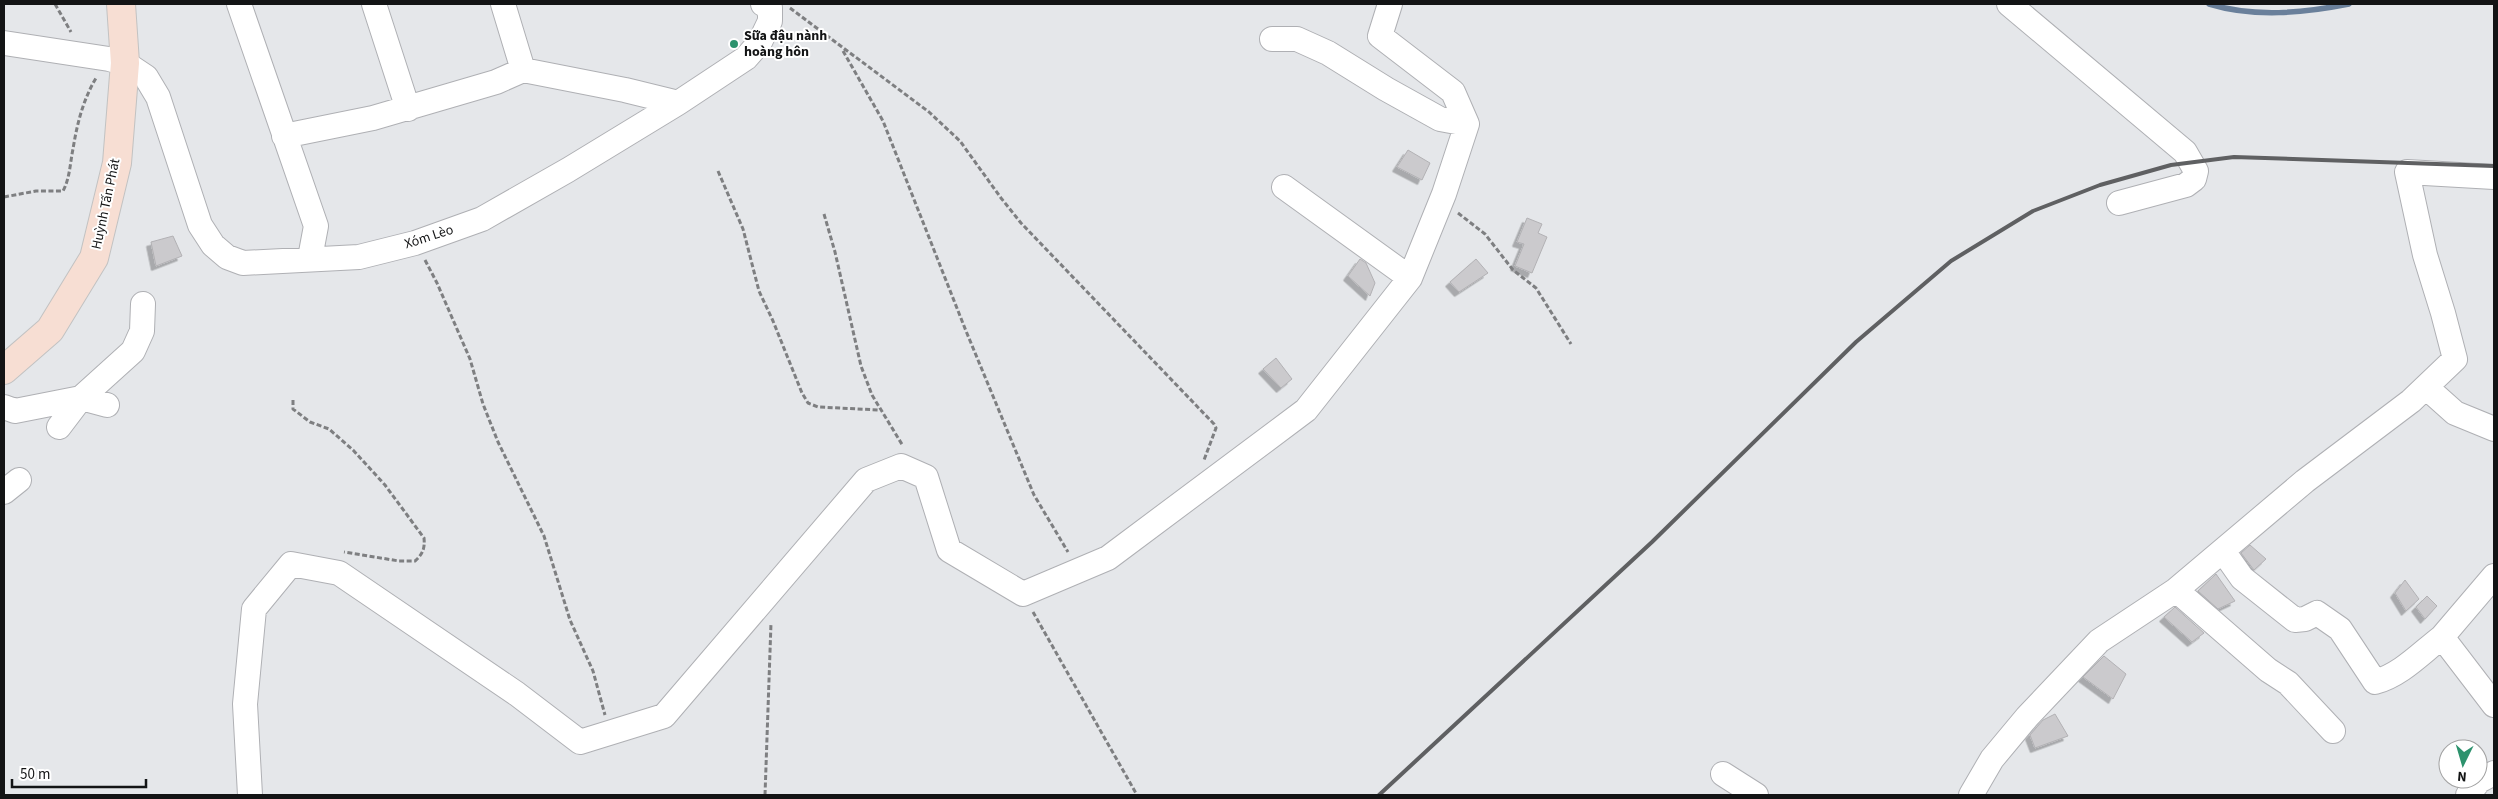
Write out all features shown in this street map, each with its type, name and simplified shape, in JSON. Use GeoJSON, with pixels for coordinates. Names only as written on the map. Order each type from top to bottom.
{"type":"FeatureCollection","features":[{"type":"Feature","properties":{"kind":"main road","name":"Huỳnh Tấn Phát"},"geometry":{"type":"LineString","coordinates":[[4,370],[50,330],[94,258],[117,163],[117,61],[121,4]]}},
{"type":"Feature","properties":{"kind":"street"},"geometry":{"type":"LineString","coordinates":[[239,4],[316,226],[310,258]]}},
{"type":"Feature","properties":{"kind":"street"},"geometry":{"type":"LineString","coordinates":[[374,4],[408,109]]}},
{"type":"Feature","properties":{"kind":"street"},"geometry":{"type":"LineString","coordinates":[[503,4],[523,70]]}},
{"type":"Feature","properties":{"kind":"street"},"geometry":{"type":"LineString","coordinates":[[250,795],[244,704],[254,609],[291,564],[339,573],[517,694],[580,742],[664,716],[866,480],[901,466],[926,477],[948,550],[1023,594],[1108,558],[1306,410],[1410,278],[1442,200],[1467,124],[1453,92],[1380,36],[1390,4]]}},
{"type":"Feature","properties":{"kind":"street"},"geometry":{"type":"LineString","coordinates":[[2009,4],[2185,152],[2196,171],[2194,179],[2186,185],[2119,203]]}},
{"type":"Feature","properties":{"kind":"street","name":"Xóm Lèo"},"geometry":{"type":"LineString","coordinates":[[117,61],[146,77],[158,97],[200,225],[213,245],[227,258],[243,263],[359,256],[415,243],[482,219],[678,103],[746,58],[760,42],[775,5]]}},
{"type":"Feature","properties":{"kind":"street"},"geometry":{"type":"LineString","coordinates":[[1272,39],[1297,39],[1328,53],[1386,89],[1440,119],[1467,124]]}},
{"type":"Feature","properties":{"kind":"street"},"geometry":{"type":"LineString","coordinates":[[4,43],[117,61]]}},
{"type":"Feature","properties":{"kind":"street"},"geometry":{"type":"LineString","coordinates":[[284,136],[356,122],[408,109],[496,82],[523,70],[625,90],[678,103]]}},
{"type":"Feature","properties":{"kind":"street"},"geometry":{"type":"LineString","coordinates":[[1971,795],[1992,759],[2027,716],[2099,641],[2176,590],[2305,481],[2427,388],[2455,359],[2425,255],[2407,172],[2494,177]]}},
{"type":"Feature","properties":{"kind":"street"},"geometry":{"type":"LineString","coordinates":[[1284,187],[1410,278]]}},
{"type":"Feature","properties":{"kind":"street"},"geometry":{"type":"LineString","coordinates":[[59,427],[81,398],[133,351],[142,331],[143,304]]}},
{"type":"Feature","properties":{"kind":"street"},"geometry":{"type":"LineString","coordinates":[[2427,388],[2455,414],[2494,429]]}},
{"type":"Feature","properties":{"kind":"street"},"geometry":{"type":"LineString","coordinates":[[4,407],[15,411],[81,398],[107,405]]}},
{"type":"Feature","properties":{"kind":"street"},"geometry":{"type":"LineString","coordinates":[[2223,551],[2242,578],[2295,620],[2305,619],[2317,613],[2340,629],[2376,682],[2385,679],[2408,665],[2442,637],[2494,576]]}},
{"type":"Feature","properties":{"kind":"street"},"geometry":{"type":"LineString","coordinates":[[2176,590],[2268,670],[2288,683],[2333,731]]}},
{"type":"Feature","properties":{"kind":"street"},"geometry":{"type":"LineString","coordinates":[[2442,637],[2494,705]]}},
{"type":"Feature","properties":{"kind":"street"},"geometry":{"type":"LineString","coordinates":[[2468,795],[2480,781],[2494,772]]}},
{"type":"Feature","properties":{"kind":"street"},"geometry":{"type":"LineString","coordinates":[[1723,774],[1756,795]]}},
{"type":"Feature","properties":{"kind":"path"},"geometry":{"type":"LineString","coordinates":[[55,4],[86,56]]}},
{"type":"Feature","properties":{"kind":"path"},"geometry":{"type":"LineString","coordinates":[[775,5],[842,48],[929,112],[960,141],[1021,223],[1214,424],[1216,428],[1215,435],[1201,465]]}},
{"type":"Feature","properties":{"kind":"path"},"geometry":{"type":"LineString","coordinates":[[842,48],[883,121],[966,331],[1034,495],[1079,570]]}},
{"type":"Feature","properties":{"kind":"path"},"geometry":{"type":"LineString","coordinates":[[4,197],[36,191],[63,191],[68,183],[72,150],[85,97],[117,61]]}},
{"type":"Feature","properties":{"kind":"path"},"geometry":{"type":"LineString","coordinates":[[718,170],[743,230],[758,290],[808,403],[818,407],[880,410]]}},
{"type":"Feature","properties":{"kind":"path"},"geometry":{"type":"LineString","coordinates":[[1442,200],[1485,234],[1514,270],[1536,288],[1571,344]]}},
{"type":"Feature","properties":{"kind":"path"},"geometry":{"type":"LineString","coordinates":[[824,214],[835,252],[861,366],[880,410],[903,444],[901,466]]}},
{"type":"Feature","properties":{"kind":"path"},"geometry":{"type":"LineString","coordinates":[[415,243],[437,283],[470,359],[492,427],[544,536],[570,620],[593,671],[610,732]]}},
{"type":"Feature","properties":{"kind":"path"},"geometry":{"type":"LineString","coordinates":[[293,400],[293,408],[310,422],[328,430],[353,450],[385,485],[424,538],[425,546],[421,555],[415,561],[399,561],[349,552],[333,553],[314,567]]}},
{"type":"Feature","properties":{"kind":"path"},"geometry":{"type":"LineString","coordinates":[[766,795],[772,590]]}},
{"type":"Feature","properties":{"kind":"path"},"geometry":{"type":"LineString","coordinates":[[1023,594],[1137,795]]}},
{"type":"Feature","properties":{"kind":"building"},"geometry":{"type":"Polygon","coordinates":[[[1408,150],[1430,163],[1422,180],[1397,167],[1408,150]]]}},
{"type":"Feature","properties":{"kind":"building"},"geometry":{"type":"Polygon","coordinates":[[[1527,218],[1542,224],[1538,233],[1547,237],[1532,273],[1515,266],[1524,244],[1517,242],[1527,218]]]}},
{"type":"Feature","properties":{"kind":"building"},"geometry":{"type":"Polygon","coordinates":[[[173,236],[182,256],[156,266],[151,242],[173,236]]]}},
{"type":"Feature","properties":{"kind":"building"},"geometry":{"type":"Polygon","coordinates":[[[1360,259],[1366,263],[1375,283],[1370,296],[1348,276],[1360,259]]]}},
{"type":"Feature","properties":{"kind":"building"},"geometry":{"type":"Polygon","coordinates":[[[1476,259],[1488,273],[1459,292],[1450,282],[1476,259]]]}},
{"type":"Feature","properties":{"kind":"building"},"geometry":{"type":"Polygon","coordinates":[[[1276,358],[1292,379],[1281,388],[1263,369],[1276,358]]]}},
{"type":"Feature","properties":{"kind":"building"},"geometry":{"type":"Polygon","coordinates":[[[2250,545],[2266,559],[2254,570],[2241,553],[2250,545]]]}},
{"type":"Feature","properties":{"kind":"building"},"geometry":{"type":"Polygon","coordinates":[[[2216,574],[2235,601],[2218,609],[2198,591],[2216,574]]]}},
{"type":"Feature","properties":{"kind":"building"},"geometry":{"type":"Polygon","coordinates":[[[2405,580],[2419,599],[2406,611],[2395,593],[2405,580]]]}},
{"type":"Feature","properties":{"kind":"building"},"geometry":{"type":"Polygon","coordinates":[[[2427,596],[2437,606],[2425,619],[2416,607],[2427,596]]]}},
{"type":"Feature","properties":{"kind":"building"},"geometry":{"type":"Polygon","coordinates":[[[2175,607],[2204,633],[2192,642],[2164,617],[2175,607]]]}},
{"type":"Feature","properties":{"kind":"building"},"geometry":{"type":"Polygon","coordinates":[[[2104,656],[2126,674],[2113,699],[2083,677],[2104,656]]]}},
{"type":"Feature","properties":{"kind":"building"},"geometry":{"type":"Polygon","coordinates":[[[2055,714],[2068,736],[2035,748],[2030,735],[2043,720],[2055,714]]]}},
{"type":"Feature","properties":{"kind":"waterway"},"geometry":{"type":"LineString","coordinates":[[2209,4],[2261,13],[2297,12],[2349,4]]}},
{"type":"Feature","properties":{"kind":"railway"},"geometry":{"type":"LineString","coordinates":[[1379,795],[1652,542],[1856,342],[1951,261],[2033,211],[2100,185],[2171,165],[2234,157],[2494,166]]}},
{"type":"Feature","properties":{"kind":"place","name":"Sữa đậu nành hoàng hôn"},"geometry":{"type":"Point","coordinates":[734,44]}}]}
